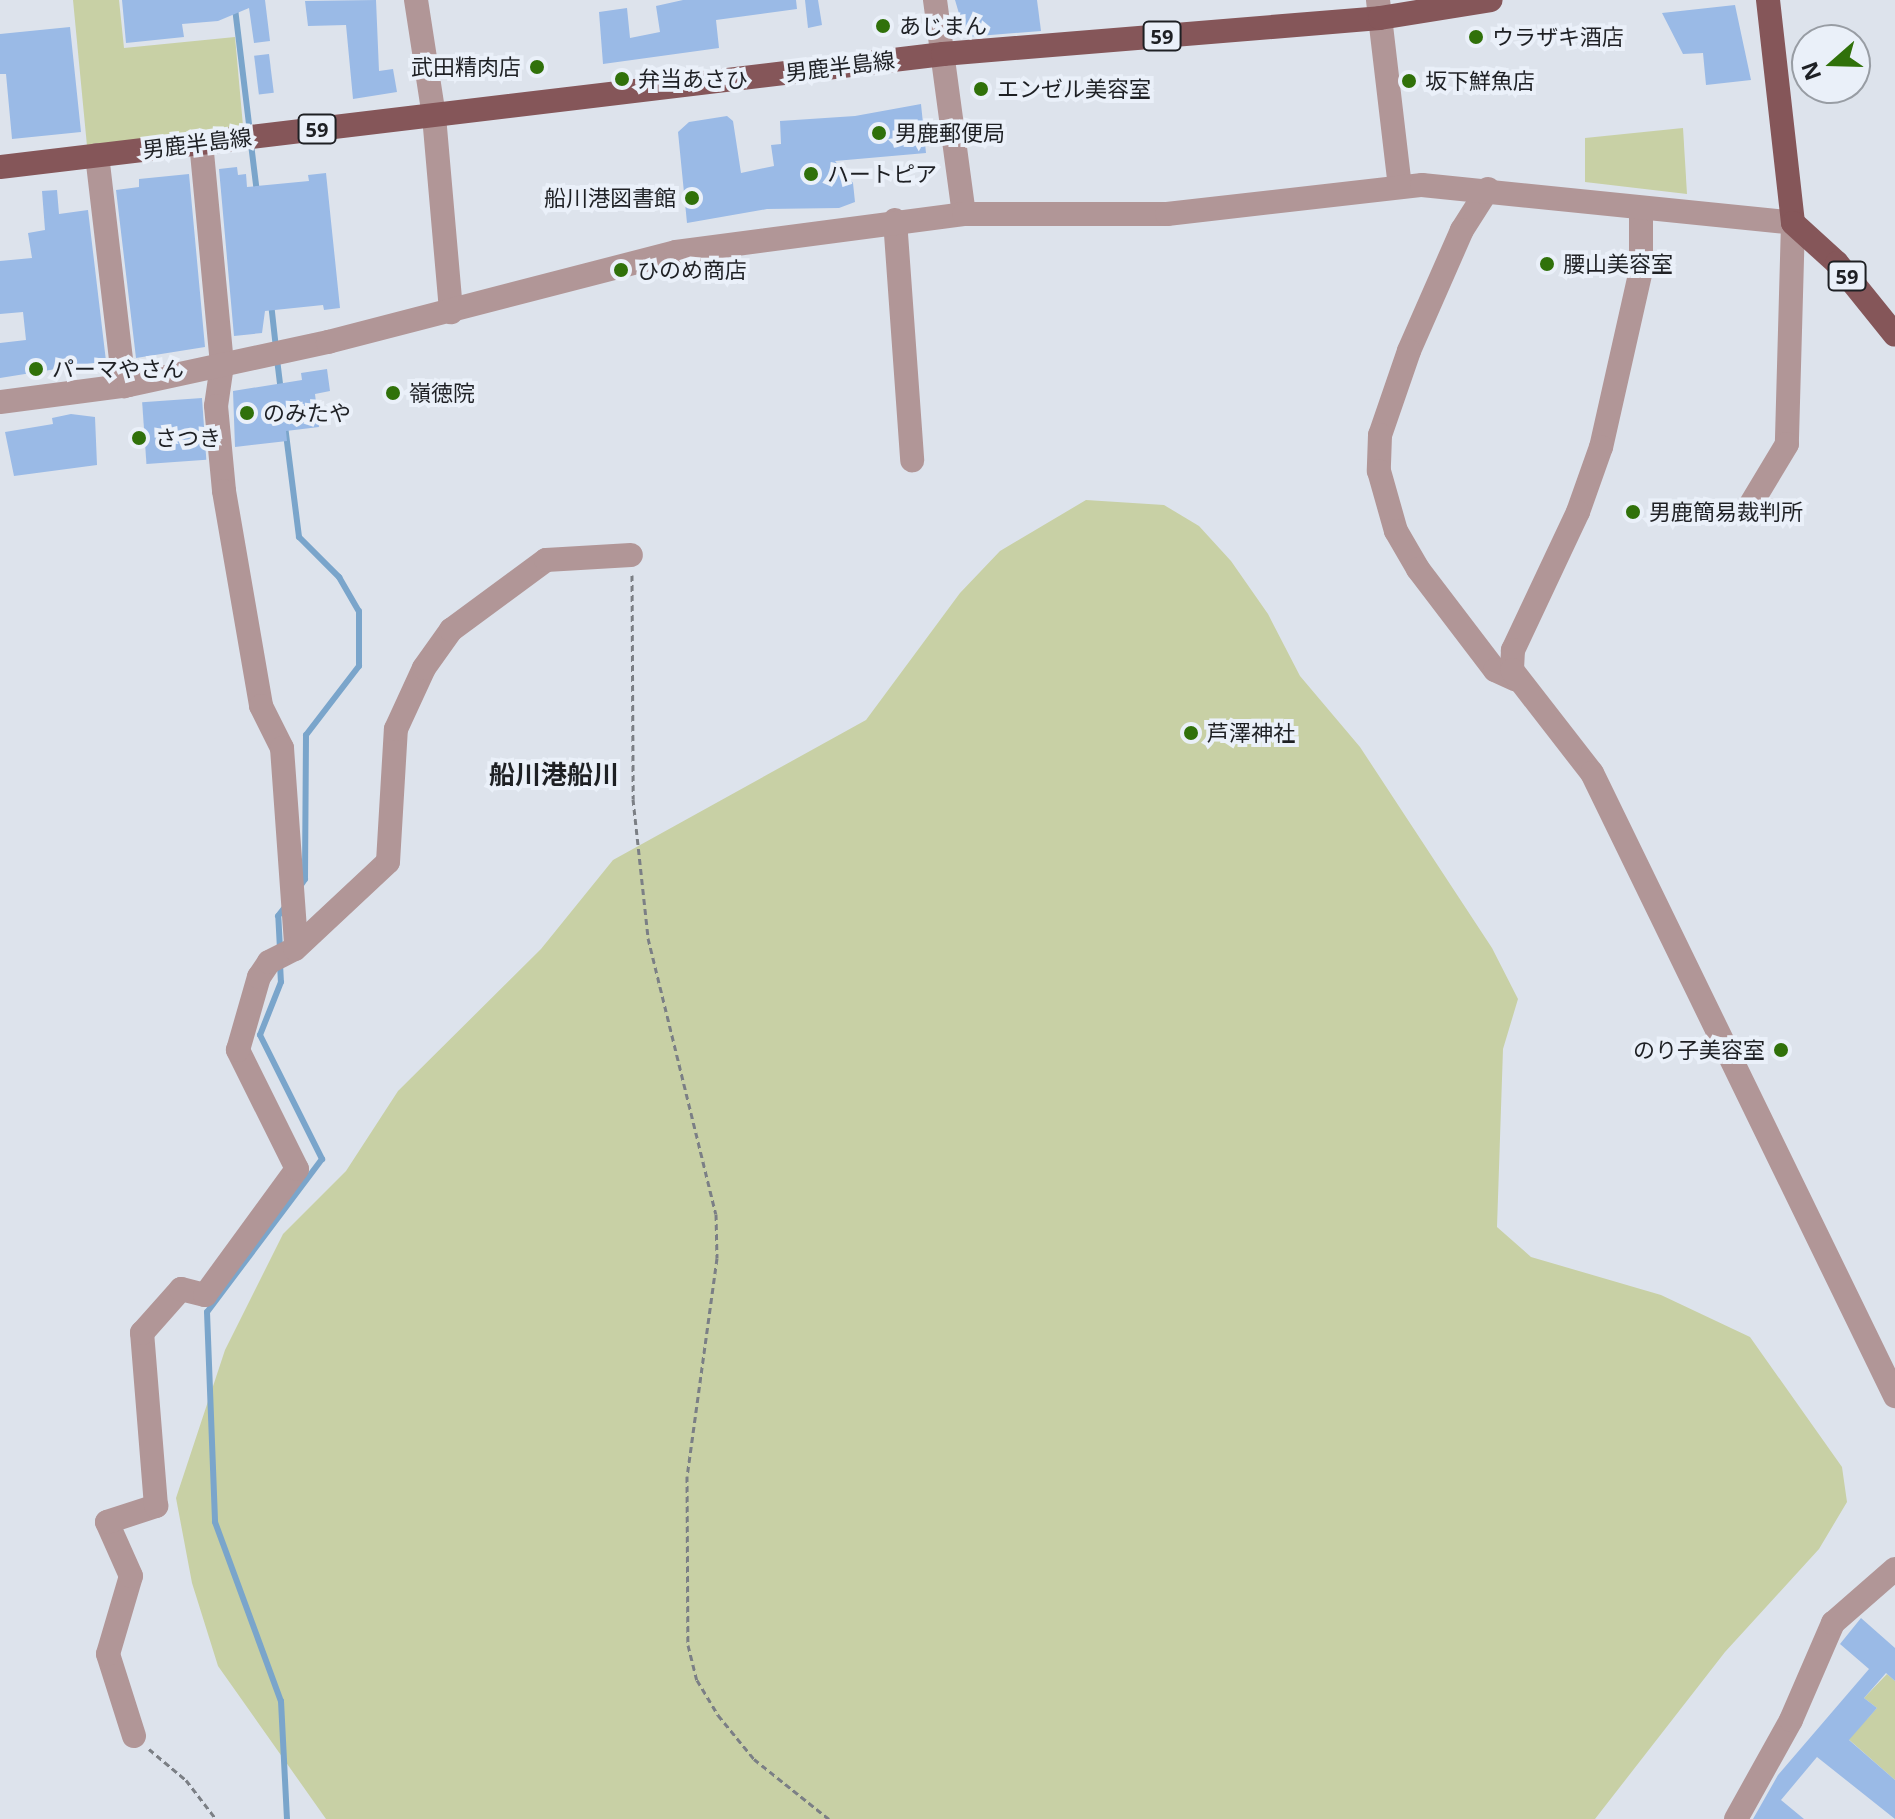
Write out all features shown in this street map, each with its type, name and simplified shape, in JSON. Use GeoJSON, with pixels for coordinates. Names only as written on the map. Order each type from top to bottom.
{"type":"FeatureCollection","features":[{"type":"Feature","properties":{"kind":"main road","name":"男鹿半島線"},"geometry":{"type":"LineString","coordinates":[[0,167],[943,54],[1491,0]]}},
{"type":"Feature","properties":{"kind":"main road"},"geometry":{"type":"LineString","coordinates":[[1768,0],[1793,223]]}},
{"type":"Feature","properties":{"kind":"main road","name":"59"},"geometry":{"type":"LineString","coordinates":[[1793,223],[1837,263],[1895,335]]}},
{"type":"Feature","properties":{"kind":"street"},"geometry":{"type":"LineString","coordinates":[[416,0],[434,116],[451,312]]}},
{"type":"Feature","properties":{"kind":"street"},"geometry":{"type":"LineString","coordinates":[[935,0],[964,214]]}},
{"type":"Feature","properties":{"kind":"street"},"geometry":{"type":"LineString","coordinates":[[1379,9],[1400,186]]}},
{"type":"Feature","properties":{"kind":"street"},"geometry":{"type":"LineString","coordinates":[[201,142],[222,365],[216,406],[224,491],[261,706],[282,748],[296,945]]}},
{"type":"Feature","properties":{"kind":"street"},"geometry":{"type":"LineString","coordinates":[[97,155],[124,386]]}},
{"type":"Feature","properties":{"kind":"street"},"geometry":{"type":"LineString","coordinates":[[0,402],[124,386],[222,365],[451,312],[676,252],[895,220],[964,214],[1167,214],[1400,186],[1488,189],[1641,211],[1793,223],[1787,444],[1751,504]]}},
{"type":"Feature","properties":{"kind":"street"},"geometry":{"type":"LineString","coordinates":[[1488,189],[1462,230],[1409,351],[1380,435],[1379,471],[1396,531],[1418,569],[1495,670],[1516,680],[1558,724],[1592,773],[1895,1396]]}},
{"type":"Feature","properties":{"kind":"street"},"geometry":{"type":"LineString","coordinates":[[1516,680],[1513,650],[1578,512],[1608,420],[1641,270],[1641,211]]}},
{"type":"Feature","properties":{"kind":"street"},"geometry":{"type":"LineString","coordinates":[[895,220],[912,460]]}},
{"type":"Feature","properties":{"kind":"street"},"geometry":{"type":"LineString","coordinates":[[134,1736],[108,1654],[131,1576],[107,1522],[156,1506],[142,1333],[181,1289],[205,1295],[297,1169],[238,1050],[259,977],[269,962],[296,945],[388,862],[396,729],[424,668],[451,630],[546,560],[631,555]]}},
{"type":"Feature","properties":{"kind":"street"},"geometry":{"type":"LineString","coordinates":[[1736,1819],[1791,1720],[1833,1623],[1895,1569]]}},
{"type":"Feature","properties":{"kind":"path"},"geometry":{"type":"LineString","coordinates":[[631,555],[633,799],[648,938],[716,1214],[717,1258],[687,1476],[688,1645],[697,1680],[718,1715],[754,1759],[829,1819]]}},
{"type":"Feature","properties":{"kind":"path"},"geometry":{"type":"LineString","coordinates":[[134,1736],[186,1780],[216,1819]]}},
{"type":"Feature","properties":{"kind":"green space"},"geometry":{"type":"Polygon","coordinates":[[[73,0],[119,0],[124,48],[235,37],[243,126],[87,146],[73,0]]]}},
{"type":"Feature","properties":{"kind":"green space"},"geometry":{"type":"Polygon","coordinates":[[[1683,128],[1687,194],[1585,182],[1585,138],[1683,128]]]}},
{"type":"Feature","properties":{"kind":"green space"},"geometry":{"type":"Polygon","coordinates":[[[1086,500],[1164,505],[1199,526],[1231,561],[1268,614],[1300,676],[1360,747],[1492,948],[1518,999],[1503,1049],[1497,1227],[1531,1257],[1661,1295],[1750,1337],[1842,1467],[1847,1502],[1819,1549],[1725,1652],[1595,1819],[326,1819],[218,1666],[192,1583],[176,1498],[225,1350],[283,1234],[346,1171],[398,1091],[541,949],[613,860],[866,720],[960,593],[1000,551],[1086,500]]]}},
{"type":"Feature","properties":{"kind":"green space"},"geometry":{"type":"Polygon","coordinates":[[[1887,1674],[1895,1681],[1895,1780],[1838,1730],[1867,1719],[1877,1708],[1864,1698],[1887,1674]]]}},
{"type":"Feature","properties":{"kind":"building"},"geometry":{"type":"Polygon","coordinates":[[[122,0],[265,0],[270,41],[254,43],[249,8],[218,21],[182,24],[184,37],[126,43],[122,0]]]}},
{"type":"Feature","properties":{"kind":"building"},"geometry":{"type":"Polygon","coordinates":[[[376,0],[379,71],[393,69],[397,92],[353,99],[346,25],[308,26],[305,1],[376,0]]]}},
{"type":"Feature","properties":{"kind":"building"},"geometry":{"type":"Polygon","coordinates":[[[683,0],[796,0],[797,9],[716,20],[719,48],[603,64],[599,12],[627,8],[630,38],[660,32],[656,6],[683,0]]]}},
{"type":"Feature","properties":{"kind":"building"},"geometry":{"type":"Polygon","coordinates":[[[805,0],[818,0],[822,25],[808,28],[805,0]]]}},
{"type":"Feature","properties":{"kind":"building"},"geometry":{"type":"Polygon","coordinates":[[[955,0],[1037,0],[1041,31],[966,37],[955,0]]]}},
{"type":"Feature","properties":{"kind":"building"},"geometry":{"type":"Polygon","coordinates":[[[1735,5],[1751,80],[1706,85],[1703,53],[1683,54],[1662,13],[1735,5]]]}},
{"type":"Feature","properties":{"kind":"building"},"geometry":{"type":"Polygon","coordinates":[[[70,27],[81,132],[12,139],[6,74],[0,74],[0,34],[70,27]]]}},
{"type":"Feature","properties":{"kind":"building"},"geometry":{"type":"Polygon","coordinates":[[[269,54],[274,93],[259,95],[254,56],[269,54]]]}},
{"type":"Feature","properties":{"kind":"building"},"geometry":{"type":"Polygon","coordinates":[[[921,104],[926,153],[835,161],[853,183],[855,202],[839,208],[767,209],[687,223],[678,132],[689,122],[727,116],[733,121],[741,173],[774,166],[771,145],[781,144],[780,121],[855,116],[921,104]]]}},
{"type":"Feature","properties":{"kind":"building"},"geometry":{"type":"Polygon","coordinates":[[[237,167],[238,175],[246,174],[247,187],[309,181],[308,175],[326,173],[340,308],[324,310],[323,305],[265,311],[262,333],[234,336],[219,169],[237,167]]]}},
{"type":"Feature","properties":{"kind":"building"},"geometry":{"type":"Polygon","coordinates":[[[189,174],[205,347],[136,358],[116,190],[139,187],[139,179],[189,174]]]}},
{"type":"Feature","properties":{"kind":"building"},"geometry":{"type":"Polygon","coordinates":[[[57,190],[59,214],[88,210],[106,361],[0,378],[0,343],[26,340],[23,312],[0,314],[0,261],[32,258],[28,233],[45,230],[42,191],[57,190]]]}},
{"type":"Feature","properties":{"kind":"building"},"geometry":{"type":"Polygon","coordinates":[[[327,369],[330,391],[315,394],[319,427],[286,431],[287,441],[235,447],[233,391],[302,380],[301,373],[327,369]]]}},
{"type":"Feature","properties":{"kind":"building"},"geometry":{"type":"Polygon","coordinates":[[[202,398],[206,460],[146,464],[142,402],[202,398]]]}},
{"type":"Feature","properties":{"kind":"building"},"geometry":{"type":"Polygon","coordinates":[[[71,414],[95,417],[97,465],[14,476],[5,432],[53,424],[52,418],[71,414]]]}},
{"type":"Feature","properties":{"kind":"building"},"geometry":{"type":"Polygon","coordinates":[[[1861,1618],[1895,1648],[1895,1681],[1886,1673],[1864,1698],[1877,1708],[1849,1740],[1895,1780],[1895,1819],[1817,1757],[1781,1800],[1804,1819],[1753,1819],[1778,1775],[1869,1669],[1840,1644],[1861,1618]]]}},
{"type":"Feature","properties":{"kind":"waterway"},"geometry":{"type":"LineString","coordinates":[[234,0],[250,133]]}},
{"type":"Feature","properties":{"kind":"waterway"},"geometry":{"type":"LineString","coordinates":[[251,144],[257,193]]}},
{"type":"Feature","properties":{"kind":"waterway"},"geometry":{"type":"LineString","coordinates":[[271,303],[276,348]]}},
{"type":"Feature","properties":{"kind":"waterway"},"geometry":{"type":"LineString","coordinates":[[277,359],[281,391]]}},
{"type":"Feature","properties":{"kind":"waterway"},"geometry":{"type":"LineString","coordinates":[[285,426],[299,537],[339,577],[359,611],[359,666],[306,735],[305,879],[299,888]]}},
{"type":"Feature","properties":{"kind":"waterway"},"geometry":{"type":"LineString","coordinates":[[280,949],[278,916],[285,907]]}},
{"type":"Feature","properties":{"kind":"waterway"},"geometry":{"type":"LineString","coordinates":[[280,964],[281,982],[260,1035],[322,1159],[207,1312],[215,1522],[281,1701],[287,1819]]}},
{"type":"Feature","properties":{"kind":"place","name":"あじまん"},"geometry":{"type":"Point","coordinates":[883,26]}},
{"type":"Feature","properties":{"kind":"place","name":"ウラザキ酒店"},"geometry":{"type":"Point","coordinates":[1476,37]}},
{"type":"Feature","properties":{"kind":"place","name":"武田精肉店"},"geometry":{"type":"Point","coordinates":[537,67]}},
{"type":"Feature","properties":{"kind":"place","name":"弁当あさひ"},"geometry":{"type":"Point","coordinates":[622,79]}},
{"type":"Feature","properties":{"kind":"place","name":"坂下鮮魚店"},"geometry":{"type":"Point","coordinates":[1409,81]}},
{"type":"Feature","properties":{"kind":"place","name":"エンゼル美容室"},"geometry":{"type":"Point","coordinates":[981,89]}},
{"type":"Feature","properties":{"kind":"place","name":"男鹿郵便局"},"geometry":{"type":"Point","coordinates":[879,133]}},
{"type":"Feature","properties":{"kind":"place","name":"ハートピア"},"geometry":{"type":"Point","coordinates":[811,174]}},
{"type":"Feature","properties":{"kind":"place","name":"船川港図書館"},"geometry":{"type":"Point","coordinates":[692,198]}},
{"type":"Feature","properties":{"kind":"place","name":"腰山美容室"},"geometry":{"type":"Point","coordinates":[1547,264]}},
{"type":"Feature","properties":{"kind":"place","name":"ひのめ商店"},"geometry":{"type":"Point","coordinates":[621,270]}},
{"type":"Feature","properties":{"kind":"place","name":"パーマやさん"},"geometry":{"type":"Point","coordinates":[36,369]}},
{"type":"Feature","properties":{"kind":"place","name":"嶺徳院"},"geometry":{"type":"Point","coordinates":[393,393]}},
{"type":"Feature","properties":{"kind":"place","name":"のみたや"},"geometry":{"type":"Point","coordinates":[247,413]}},
{"type":"Feature","properties":{"kind":"place","name":"さつき"},"geometry":{"type":"Point","coordinates":[139,438]}},
{"type":"Feature","properties":{"kind":"place","name":"男鹿簡易裁判所"},"geometry":{"type":"Point","coordinates":[1633,512]}},
{"type":"Feature","properties":{"kind":"place","name":"芦澤神社"},"geometry":{"type":"Point","coordinates":[1191,733]}},
{"type":"Feature","properties":{"kind":"place","name":"のり子美容室"},"geometry":{"type":"Point","coordinates":[1781,1050]}},
{"type":"Feature","properties":{"kind":"district","name":"船川港船川"},"geometry":{"type":"Point","coordinates":[554,775]}}]}
